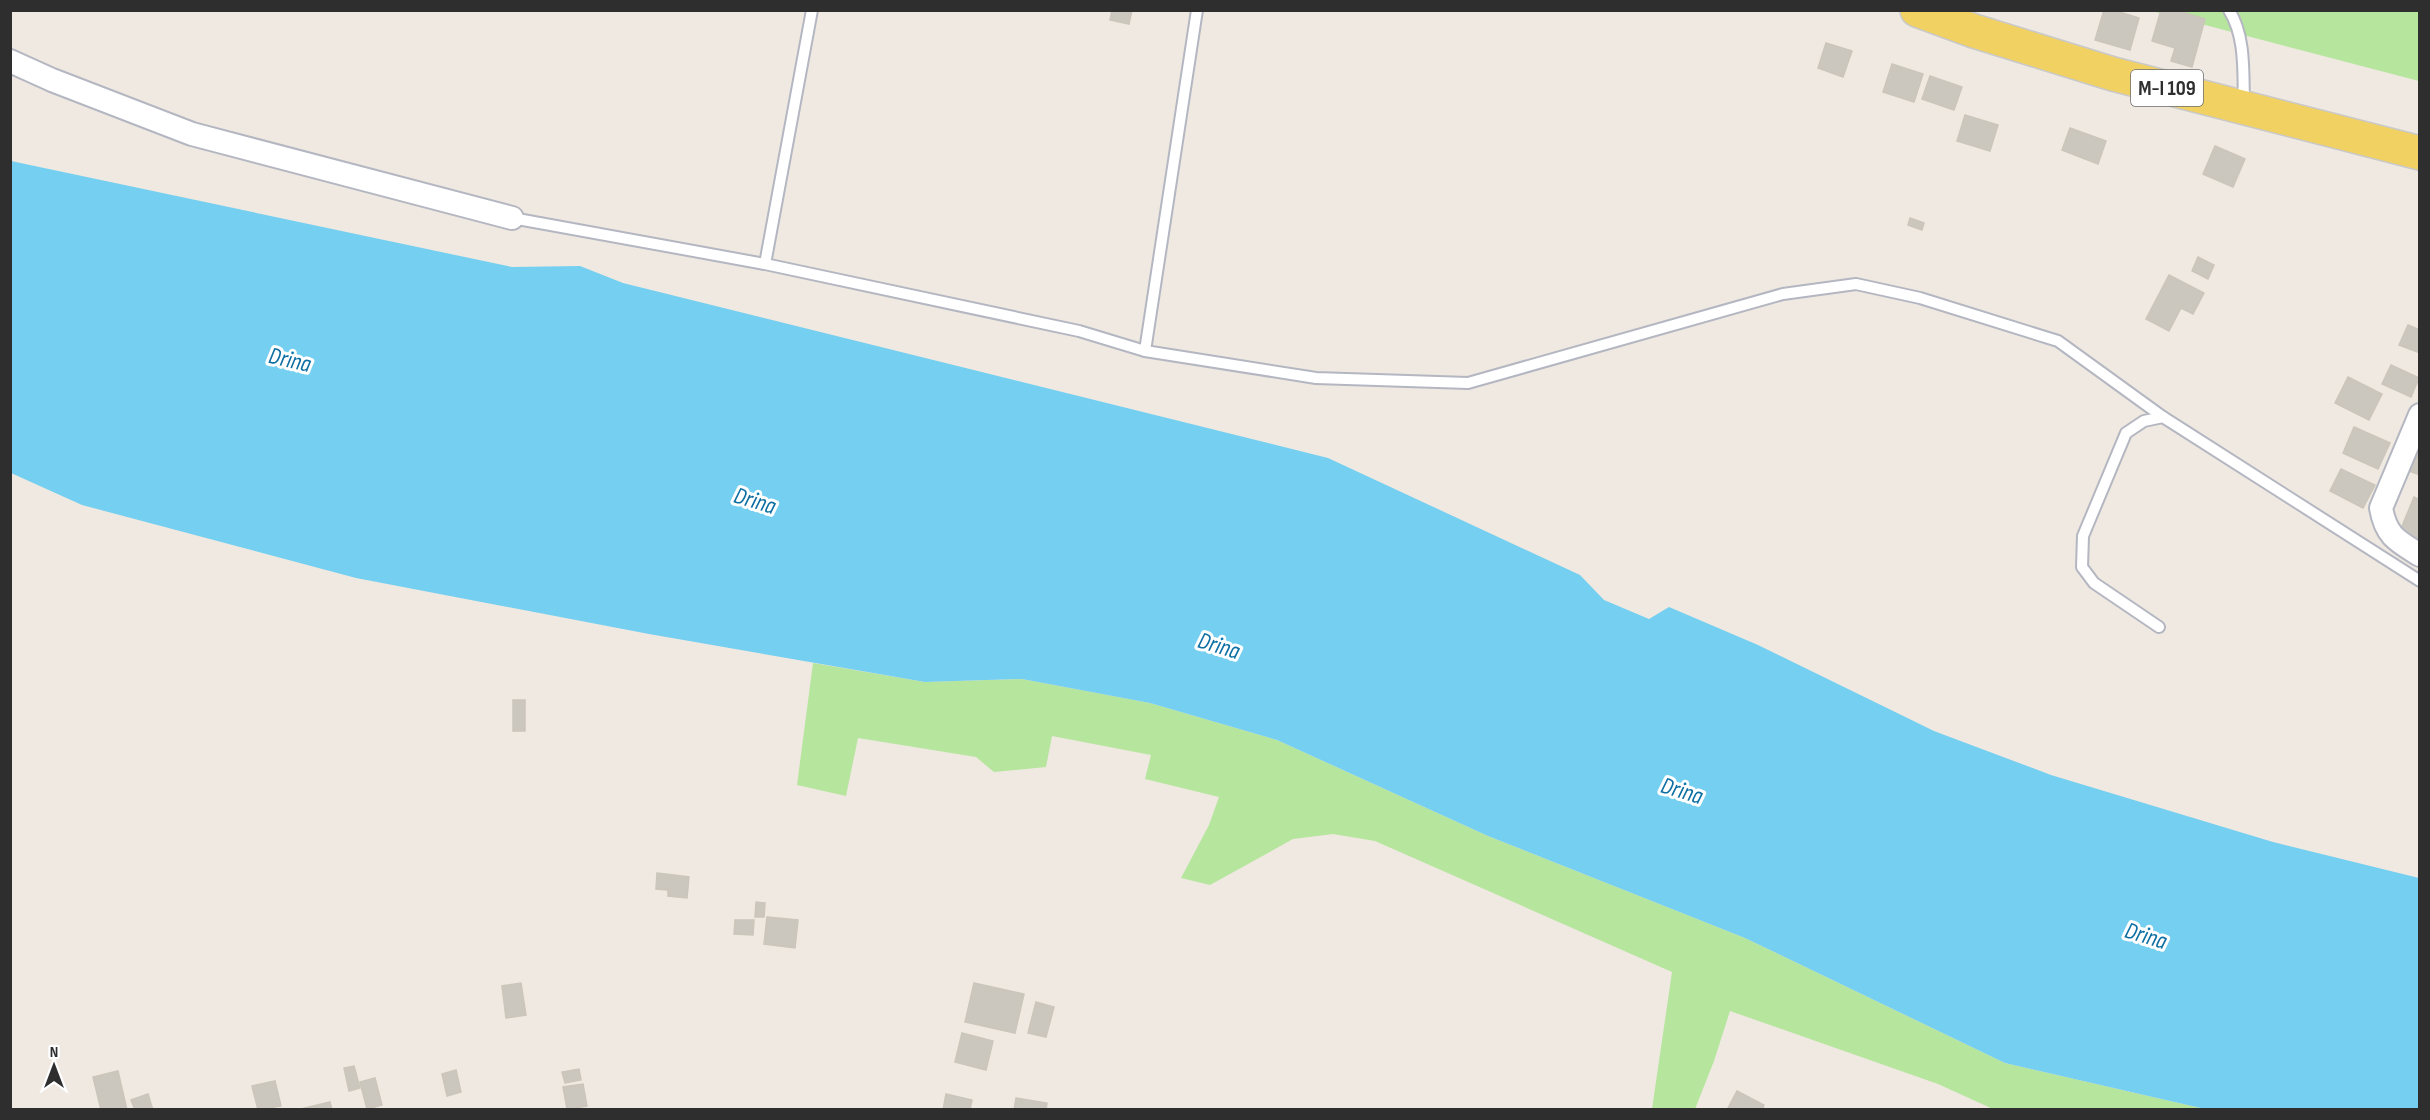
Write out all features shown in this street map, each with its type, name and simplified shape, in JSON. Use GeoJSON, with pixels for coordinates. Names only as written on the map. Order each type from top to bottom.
{"type":"FeatureCollection","features":[{"type":"Feature","properties":{"kind":"main road","name":"M-I 109"},"geometry":{"type":"LineString","coordinates":[[1917,10],[1995,38],[2113,74],[2420,153]]}},
{"type":"Feature","properties":{"kind":"street"},"geometry":{"type":"LineString","coordinates":[[10,61],[52,80],[192,134],[512,218]]}},
{"type":"Feature","properties":{"kind":"street"},"geometry":{"type":"LineString","coordinates":[[2420,415],[2381,508],[2389,533],[2398,542],[2420,555]]}},
{"type":"Feature","properties":{"kind":"lane"},"geometry":{"type":"LineString","coordinates":[[765,264],[812,10]]}},
{"type":"Feature","properties":{"kind":"lane"},"geometry":{"type":"LineString","coordinates":[[1145,351],[1197,10]]}},
{"type":"Feature","properties":{"kind":"lane"},"geometry":{"type":"LineString","coordinates":[[2229,10],[2236,21],[2241,45],[2244,107]]}},
{"type":"Feature","properties":{"kind":"lane"},"geometry":{"type":"LineString","coordinates":[[512,218],[765,264],[1079,331],[1145,351],[1316,378],[1468,383],[1783,294],[1856,284],[1920,298],[2058,341],[2163,417],[2420,581]]}},
{"type":"Feature","properties":{"kind":"lane"},"geometry":{"type":"LineString","coordinates":[[2159,627],[2094,583],[2082,567],[2083,536],[2126,433],[2144,421],[2163,417]]}},
{"type":"Feature","properties":{"kind":"green space"},"geometry":{"type":"Polygon","coordinates":[[[2152,11],[2419,11],[2419,81],[2152,11]]]}},
{"type":"Feature","properties":{"kind":"green space"},"geometry":{"type":"Polygon","coordinates":[[[813,663],[925,682],[1022,679],[1150,703],[1277,740],[1488,836],[1745,938],[2005,1063],[2205,1109],[1993,1109],[1938,1084],[1730,1011],[1695,1109],[1652,1109],[1672,972],[1375,841],[1333,834],[1293,839],[1210,885],[1181,878],[1209,825],[1219,797],[1145,779],[1151,755],[1052,736],[1046,767],[994,772],[976,757],[858,738],[846,796],[797,785],[813,663]]]}},
{"type":"Feature","properties":{"kind":"water","name":"Drina"},"geometry":{"type":"Polygon","coordinates":[[[11,161],[512,267],[580,266],[623,283],[1328,458],[1580,575],[1604,600],[1649,619],[1669,607],[1758,645],[1934,731],[2051,775],[2273,842],[2419,878],[2419,1109],[2205,1109],[2005,1063],[1745,938],[1488,836],[1277,740],[1150,703],[1022,679],[925,682],[649,634],[356,578],[82,505],[11,473],[11,161]]]}},
{"type":"Feature","properties":{"kind":"building"},"geometry":{"type":"Polygon","coordinates":[[[1112,10],[1132,10],[1129,24],[1110,20],[1112,10]]]}},
{"type":"Feature","properties":{"kind":"building"},"geometry":{"type":"Polygon","coordinates":[[[2104,10],[2113,10],[2139,18],[2130,50],[2095,40],[2104,10]]]}},
{"type":"Feature","properties":{"kind":"building"},"geometry":{"type":"Polygon","coordinates":[[[2161,10],[2175,10],[2205,19],[2192,67],[2171,61],[2175,48],[2152,41],[2161,10]]]}},
{"type":"Feature","properties":{"kind":"building"},"geometry":{"type":"Polygon","coordinates":[[[1826,43],[1852,51],[1843,77],[1818,68],[1826,43]]]}},
{"type":"Feature","properties":{"kind":"building"},"geometry":{"type":"Polygon","coordinates":[[[1892,64],[1923,74],[1914,102],[1883,92],[1892,64]]]}},
{"type":"Feature","properties":{"kind":"building"},"geometry":{"type":"Polygon","coordinates":[[[1930,76],[1962,87],[1954,110],[1922,99],[1930,76]]]}},
{"type":"Feature","properties":{"kind":"building"},"geometry":{"type":"Polygon","coordinates":[[[1965,115],[1998,125],[1990,151],[1957,141],[1965,115]]]}},
{"type":"Feature","properties":{"kind":"building"},"geometry":{"type":"Polygon","coordinates":[[[2070,128],[2106,141],[2098,164],[2062,150],[2070,128]]]}},
{"type":"Feature","properties":{"kind":"building"},"geometry":{"type":"Polygon","coordinates":[[[2215,146],[2245,159],[2233,187],[2203,174],[2215,146]]]}},
{"type":"Feature","properties":{"kind":"building"},"geometry":{"type":"Polygon","coordinates":[[[1910,218],[1924,223],[1922,230],[1908,225],[1910,218]]]}},
{"type":"Feature","properties":{"kind":"building"},"geometry":{"type":"Polygon","coordinates":[[[2198,257],[2214,265],[2208,279],[2192,271],[2198,257]]]}},
{"type":"Feature","properties":{"kind":"building"},"geometry":{"type":"Polygon","coordinates":[[[2169,275],[2204,293],[2193,314],[2181,308],[2169,331],[2146,319],[2169,275]]]}},
{"type":"Feature","properties":{"kind":"building"},"geometry":{"type":"Polygon","coordinates":[[[2408,325],[2420,330],[2420,353],[2399,345],[2408,325]]]}},
{"type":"Feature","properties":{"kind":"building"},"geometry":{"type":"Polygon","coordinates":[[[2391,365],[2419,378],[2411,397],[2382,384],[2391,365]]]}},
{"type":"Feature","properties":{"kind":"building"},"geometry":{"type":"Polygon","coordinates":[[[2348,377],[2382,394],[2369,420],[2335,403],[2348,377]]]}},
{"type":"Feature","properties":{"kind":"building"},"geometry":{"type":"Polygon","coordinates":[[[2354,427],[2390,443],[2378,469],[2343,453],[2354,427]]]}},
{"type":"Feature","properties":{"kind":"building"},"geometry":{"type":"Polygon","coordinates":[[[2420,448],[2420,475],[2409,471],[2420,448]]]}},
{"type":"Feature","properties":{"kind":"building"},"geometry":{"type":"Polygon","coordinates":[[[2341,469],[2375,485],[2363,508],[2330,491],[2341,469]]]}},
{"type":"Feature","properties":{"kind":"building"},"geometry":{"type":"Polygon","coordinates":[[[2414,497],[2420,500],[2420,539],[2400,531],[2414,497]]]}},
{"type":"Feature","properties":{"kind":"building"},"geometry":{"type":"Polygon","coordinates":[[[513,700],[525,700],[525,731],[513,731],[513,700]]]}},
{"type":"Feature","properties":{"kind":"building"},"geometry":{"type":"Polygon","coordinates":[[[657,873],[689,877],[687,898],[668,896],[668,890],[656,889],[657,873]]]}},
{"type":"Feature","properties":{"kind":"building"},"geometry":{"type":"Polygon","coordinates":[[[756,902],[765,903],[764,917],[755,917],[756,902]]]}},
{"type":"Feature","properties":{"kind":"building"},"geometry":{"type":"Polygon","coordinates":[[[767,917],[798,920],[795,948],[764,944],[767,917]]]}},
{"type":"Feature","properties":{"kind":"building"},"geometry":{"type":"Polygon","coordinates":[[[735,920],[754,920],[753,935],[734,934],[735,920]]]}},
{"type":"Feature","properties":{"kind":"building"},"geometry":{"type":"Polygon","coordinates":[[[521,983],[526,1015],[506,1018],[502,986],[521,983]]]}},
{"type":"Feature","properties":{"kind":"building"},"geometry":{"type":"Polygon","coordinates":[[[974,983],[1024,994],[1015,1033],[965,1022],[974,983]]]}},
{"type":"Feature","properties":{"kind":"building"},"geometry":{"type":"Polygon","coordinates":[[[1036,1002],[1054,1007],[1046,1037],[1028,1033],[1036,1002]]]}},
{"type":"Feature","properties":{"kind":"building"},"geometry":{"type":"Polygon","coordinates":[[[962,1033],[993,1041],[986,1070],[955,1062],[962,1033]]]}},
{"type":"Feature","properties":{"kind":"building"},"geometry":{"type":"Polygon","coordinates":[[[354,1066],[360,1088],[349,1091],[344,1068],[354,1066]]]}},
{"type":"Feature","properties":{"kind":"building"},"geometry":{"type":"Polygon","coordinates":[[[579,1069],[581,1080],[565,1083],[562,1072],[579,1069]]]}},
{"type":"Feature","properties":{"kind":"building"},"geometry":{"type":"Polygon","coordinates":[[[456,1070],[461,1092],[447,1096],[442,1074],[456,1070]]]}},
{"type":"Feature","properties":{"kind":"building"},"geometry":{"type":"Polygon","coordinates":[[[118,1071],[127,1110],[101,1110],[93,1077],[118,1071]]]}},
{"type":"Feature","properties":{"kind":"building"},"geometry":{"type":"Polygon","coordinates":[[[375,1078],[382,1105],[367,1109],[360,1082],[375,1078]]]}},
{"type":"Feature","properties":{"kind":"building"},"geometry":{"type":"Polygon","coordinates":[[[275,1081],[281,1106],[258,1110],[252,1086],[275,1081]]]}},
{"type":"Feature","properties":{"kind":"building"},"geometry":{"type":"Polygon","coordinates":[[[583,1084],[587,1106],[567,1109],[563,1087],[583,1084]]]}},
{"type":"Feature","properties":{"kind":"building"},"geometry":{"type":"Polygon","coordinates":[[[1737,1091],[1764,1105],[1762,1110],[1727,1110],[1737,1091]]]}},
{"type":"Feature","properties":{"kind":"building"},"geometry":{"type":"Polygon","coordinates":[[[148,1094],[153,1110],[135,1110],[131,1100],[148,1094]]]}},
{"type":"Feature","properties":{"kind":"building"},"geometry":{"type":"Polygon","coordinates":[[[946,1094],[972,1100],[970,1110],[943,1110],[946,1094]]]}},
{"type":"Feature","properties":{"kind":"building"},"geometry":{"type":"Polygon","coordinates":[[[1016,1098],[1047,1103],[1046,1110],[1014,1110],[1016,1098]]]}},
{"type":"Feature","properties":{"kind":"building"},"geometry":{"type":"Polygon","coordinates":[[[330,1102],[332,1110],[301,1109],[330,1102]]]}}]}
